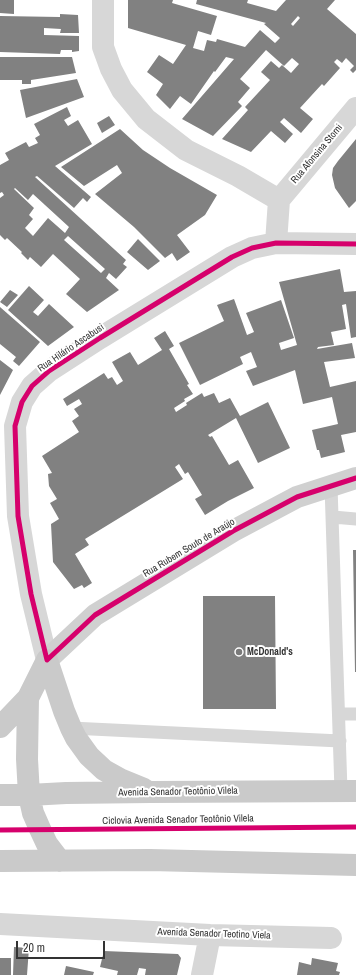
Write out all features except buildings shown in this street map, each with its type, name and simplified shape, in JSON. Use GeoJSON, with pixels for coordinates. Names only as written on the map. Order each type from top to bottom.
{"type":"FeatureCollection","features":[{"type":"Feature","properties":{"kind":"main road"},"geometry":{"type":"LineString","coordinates":[[0,727],[28,698],[47,660]]}},
{"type":"Feature","properties":{"kind":"main road"},"geometry":{"type":"LineString","coordinates":[[47,660],[71,728],[76,738],[89,756],[104,770],[122,780],[151,792]]}},
{"type":"Feature","properties":{"kind":"main road"},"geometry":{"type":"LineString","coordinates":[[28,698],[27,759],[29,795],[34,813],[47,844],[51,861]]}},
{"type":"Feature","properties":{"kind":"main road","name":"Avenida Senador Teotônio Vilela"},"geometry":{"type":"LineString","coordinates":[[0,795],[151,792],[349,791]]}},
{"type":"Feature","properties":{"kind":"main road"},"geometry":{"type":"LineString","coordinates":[[0,861],[150,860],[356,865]]}},
{"type":"Feature","properties":{"kind":"main road"},"geometry":{"type":"LineString","coordinates":[[0,873],[51,861]]}},
{"type":"Feature","properties":{"kind":"street"},"geometry":{"type":"LineString","coordinates":[[103,0],[103,47],[111,69],[122,90],[146,119],[186,150],[238,176],[279,200],[276,243]]}},
{"type":"Feature","properties":{"kind":"street","name":"Rua Afonsina Storni"},"geometry":{"type":"LineString","coordinates":[[279,200],[356,108]]}},
{"type":"Feature","properties":{"kind":"street","name":"Rua Hilário Ascabusi"},"geometry":{"type":"LineString","coordinates":[[47,660],[31,594],[18,516],[15,426],[22,402],[32,386],[49,371],[100,338],[232,257],[252,248],[276,243],[356,244]]}},
{"type":"Feature","properties":{"kind":"street","name":"Rua Rubem Souto de Araújo"},"geometry":{"type":"LineString","coordinates":[[47,660],[95,615],[233,531],[297,497],[356,478]]}},
{"type":"Feature","properties":{"kind":"street","name":"Avenida Senador Teotino Viela"},"geometry":{"type":"LineString","coordinates":[[0,924],[210,935],[331,938]]}},
{"type":"Feature","properties":{"kind":"street"},"geometry":{"type":"LineString","coordinates":[[202,975],[210,935]]}},
{"type":"Feature","properties":{"kind":"lane"},"geometry":{"type":"LineString","coordinates":[[331,486],[340,741],[349,791]]}},
{"type":"Feature","properties":{"kind":"lane"},"geometry":{"type":"LineString","coordinates":[[332,517],[356,519]]}},
{"type":"Feature","properties":{"kind":"lane"},"geometry":{"type":"LineString","coordinates":[[340,714],[356,714]]}},
{"type":"Feature","properties":{"kind":"lane"},"geometry":{"type":"LineString","coordinates":[[71,728],[340,741]]}},
{"type":"Feature","properties":{"kind":"cycle path"},"geometry":{"type":"LineString","coordinates":[[356,244],[276,243],[252,248],[232,257],[100,338],[49,371],[32,386],[22,402],[15,426],[18,516],[31,594],[47,660],[95,615],[233,531],[297,497],[356,478]]}},
{"type":"Feature","properties":{"kind":"cycle path","name":"Ciclovia Avenida Senador Teotônio Vilela"},"geometry":{"type":"LineString","coordinates":[[0,830],[356,827]]}},
{"type":"Feature","properties":{"kind":"place","name":"McDonald's"},"geometry":{"type":"Point","coordinates":[239,652]}}]}
